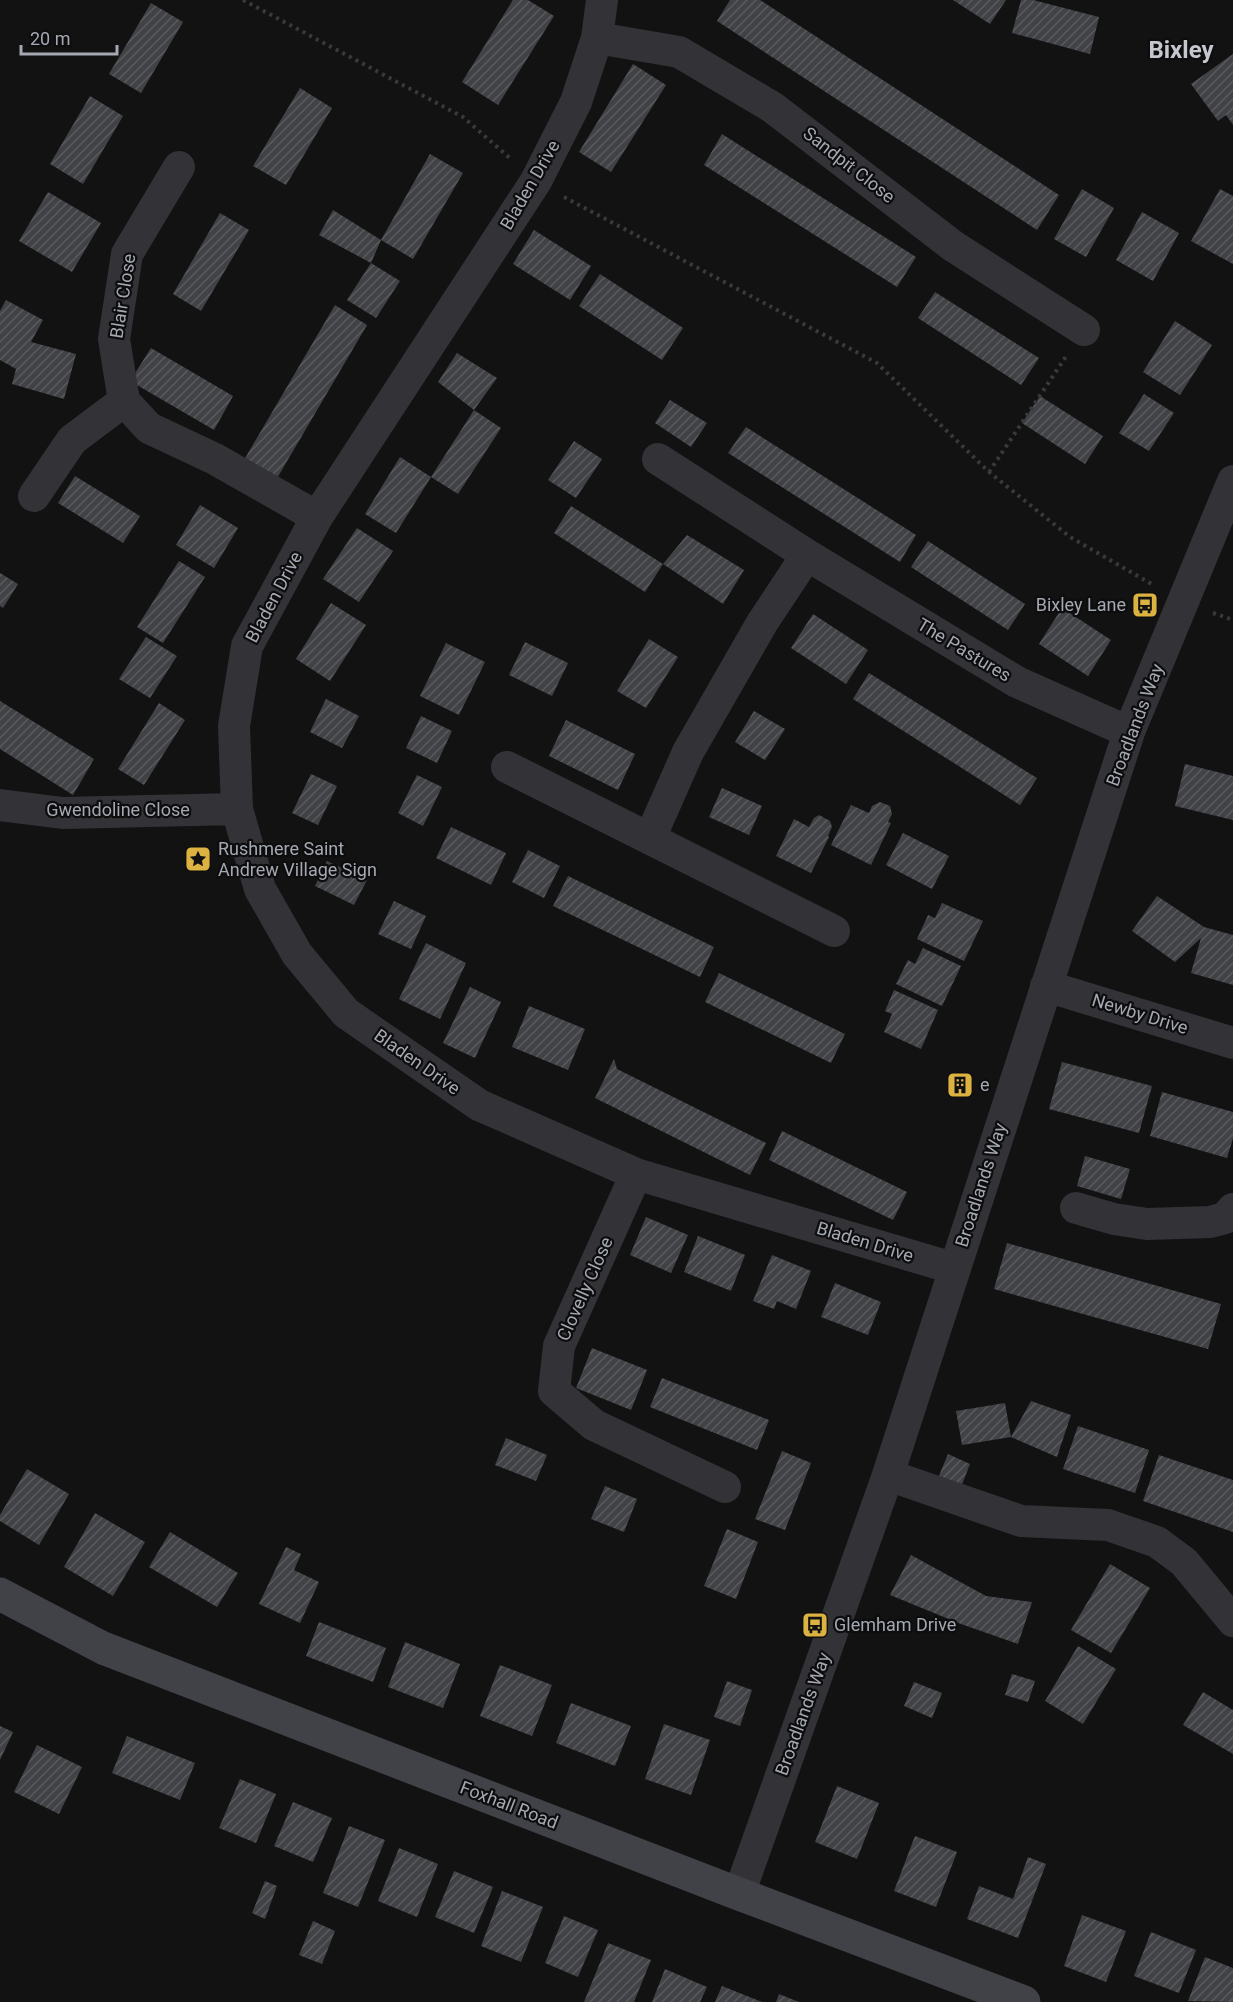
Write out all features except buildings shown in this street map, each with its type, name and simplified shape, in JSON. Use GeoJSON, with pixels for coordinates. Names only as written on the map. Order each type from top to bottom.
{"type":"FeatureCollection","features":[{"type":"Feature","properties":{"kind":"street","name":"Bladen Drive"},"geometry":{"type":"LineString","coordinates":[[602,0],[597,38],[576,102],[536,181],[317,517],[248,646],[234,726],[237,809],[260,889],[297,954],[346,1012],[479,1105],[636,1174],[953,1268]]}},
{"type":"Feature","properties":{"kind":"street","name":"Sandpit Close"},"geometry":{"type":"LineString","coordinates":[[597,38],[679,52],[772,106],[953,246],[1084,330]]}},
{"type":"Feature","properties":{"kind":"street","name":"Blair Close"},"geometry":{"type":"LineString","coordinates":[[124,401],[114,339],[127,254],[179,167]]}},
{"type":"Feature","properties":{"kind":"street"},"geometry":{"type":"LineString","coordinates":[[34,496],[72,440],[124,401],[149,428],[215,459],[317,517]]}},
{"type":"Feature","properties":{"kind":"street","name":"The Pastures"},"geometry":{"type":"LineString","coordinates":[[658,459],[807,555],[1017,682],[1129,732]]}},
{"type":"Feature","properties":{"kind":"street","name":"Broadlands Way"},"geometry":{"type":"LineString","coordinates":[[739,1894],[888,1475],[953,1268],[1129,732],[1233,481]]}},
{"type":"Feature","properties":{"kind":"street"},"geometry":{"type":"LineString","coordinates":[[650,837],[688,752],[762,623],[807,555]]}},
{"type":"Feature","properties":{"kind":"street"},"geometry":{"type":"LineString","coordinates":[[507,767],[834,930]]}},
{"type":"Feature","properties":{"kind":"street","name":"Gwendoline Close"},"geometry":{"type":"LineString","coordinates":[[0,805],[63,813],[237,809]]}},
{"type":"Feature","properties":{"kind":"street","name":"Newby Drive"},"geometry":{"type":"LineString","coordinates":[[1046,986],[1233,1043]]}},
{"type":"Feature","properties":{"kind":"street","name":"Clovelly Close"},"geometry":{"type":"LineString","coordinates":[[636,1174],[559,1346],[554,1391],[594,1425],[725,1487]]}},
{"type":"Feature","properties":{"kind":"street"},"geometry":{"type":"LineString","coordinates":[[1076,1208],[1114,1219],[1147,1224],[1230,1221]]}},
{"type":"Feature","properties":{"kind":"street"},"geometry":{"type":"LineString","coordinates":[[888,1475],[1021,1521],[1108,1525],[1157,1542],[1184,1562],[1233,1621]]}},
{"type":"Feature","properties":{"kind":"street","name":"Foxhall Road"},"geometry":{"type":"LineString","coordinates":[[0,1594],[103,1648],[1024,2002]]}},
{"type":"Feature","properties":{"kind":"path"},"geometry":{"type":"LineString","coordinates":[[243,0],[463,117],[536,181],[877,363],[989,472],[1070,537],[1183,602]]}},
{"type":"Feature","properties":{"kind":"path"},"geometry":{"type":"LineString","coordinates":[[989,472],[1084,330]]}},
{"type":"Feature","properties":{"kind":"place","name":"Bixley Lane"},"geometry":{"type":"Point","coordinates":[1145,605]}},
{"type":"Feature","properties":{"kind":"place","name":"Rushmere Saint Andrew Village Sign"},"geometry":{"type":"Point","coordinates":[198,859]}},
{"type":"Feature","properties":{"kind":"place","name":"e"},"geometry":{"type":"Point","coordinates":[960,1085]}},
{"type":"Feature","properties":{"kind":"place","name":"Glemham Drive"},"geometry":{"type":"Point","coordinates":[815,1625]}},
{"type":"Feature","properties":{"kind":"district","name":"Bixley"},"geometry":{"type":"Point","coordinates":[1181,50]}}]}
